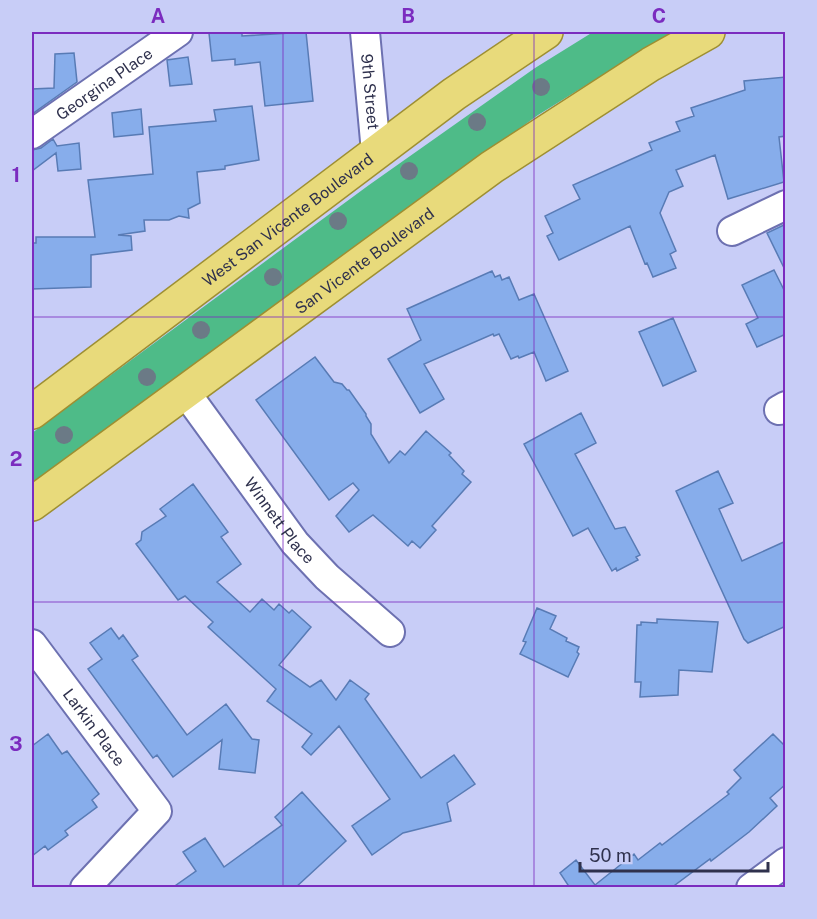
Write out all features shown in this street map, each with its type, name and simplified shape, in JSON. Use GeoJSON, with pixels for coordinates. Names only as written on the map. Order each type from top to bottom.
{"type":"FeatureCollection","features":[{"type":"Feature","properties":{"kind":"main road","name":"West San Vicente Boulevard"},"geometry":{"type":"LineString","coordinates":[[32,412],[454,94],[546,32]]}},
{"type":"Feature","properties":{"kind":"main road","name":"San Vicente Boulevard"},"geometry":{"type":"LineString","coordinates":[[32,504],[492,167],[651,64],[708,32]]}},
{"type":"Feature","properties":{"kind":"street","name":"Georgina Place"},"geometry":{"type":"LineString","coordinates":[[32,134],[178,32]]}},
{"type":"Feature","properties":{"kind":"street","name":"9th Street"},"geometry":{"type":"LineString","coordinates":[[365,32],[376,152]]}},
{"type":"Feature","properties":{"kind":"street"},"geometry":{"type":"LineString","coordinates":[[732,231],[786,205]]}},
{"type":"Feature","properties":{"kind":"street","name":"Winnett Place"},"geometry":{"type":"LineString","coordinates":[[186,393],[295,543],[327,577],[390,632]]}},
{"type":"Feature","properties":{"kind":"street","name":"Larkin Place"},"geometry":{"type":"LineString","coordinates":[[32,644],[157,811],[85,888]]}},
{"type":"Feature","properties":{"kind":"street"},"geometry":{"type":"LineString","coordinates":[[750,888],[786,862]]}},
{"type":"Feature","properties":{"kind":"green space"},"geometry":{"type":"Polygon","coordinates":[[[593,32],[672,32],[538,115],[32,486],[32,433],[369,185],[535,68],[593,32]]]}},
{"type":"Feature","properties":{"kind":"building"},"geometry":{"type":"Polygon","coordinates":[[[242,32],[242,36],[306,32],[313,101],[265,106],[260,62],[235,65],[235,59],[212,61],[209,33],[242,32]]]}},
{"type":"Feature","properties":{"kind":"building"},"geometry":{"type":"Polygon","coordinates":[[[74,53],[77,82],[32,114],[32,89],[54,88],[55,54],[74,53]]]}},
{"type":"Feature","properties":{"kind":"building"},"geometry":{"type":"Polygon","coordinates":[[[188,57],[192,84],[170,86],[167,60],[188,57]]]}},
{"type":"Feature","properties":{"kind":"building"},"geometry":{"type":"Polygon","coordinates":[[[786,77],[786,136],[779,137],[784,182],[728,199],[715,155],[676,170],[683,186],[669,192],[660,213],[676,251],[670,254],[676,268],[653,277],[647,263],[645,264],[630,226],[559,260],[547,236],[553,233],[545,216],[580,199],[573,185],[652,150],[649,143],[680,131],[676,122],[694,116],[691,108],[745,90],[744,81],[786,77]]]}},
{"type":"Feature","properties":{"kind":"building"},"geometry":{"type":"Polygon","coordinates":[[[252,106],[259,160],[225,166],[225,169],[197,172],[200,203],[188,209],[189,218],[179,216],[169,220],[144,220],[145,231],[118,235],[131,236],[132,250],[91,255],[91,287],[32,289],[32,243],[36,243],[36,237],[95,237],[88,180],[153,174],[149,127],[216,121],[214,110],[252,106]]]}},
{"type":"Feature","properties":{"kind":"building"},"geometry":{"type":"Polygon","coordinates":[[[141,109],[143,134],[114,137],[112,113],[141,109]]]}},
{"type":"Feature","properties":{"kind":"building"},"geometry":{"type":"Polygon","coordinates":[[[53,139],[57,146],[79,143],[81,169],[58,171],[56,153],[32,171],[32,150],[41,148],[53,139]]]}},
{"type":"Feature","properties":{"kind":"building"},"geometry":{"type":"Polygon","coordinates":[[[786,224],[786,272],[767,233],[786,224]]]}},
{"type":"Feature","properties":{"kind":"building"},"geometry":{"type":"Polygon","coordinates":[[[774,270],[786,294],[786,334],[757,347],[746,324],[758,318],[742,285],[774,270]]]}},
{"type":"Feature","properties":{"kind":"building"},"geometry":{"type":"Polygon","coordinates":[[[492,271],[495,277],[500,275],[502,280],[509,277],[519,300],[534,294],[568,371],[546,381],[534,352],[511,359],[499,334],[494,336],[493,334],[424,364],[444,399],[420,413],[388,359],[421,340],[407,309],[492,271]]]}},
{"type":"Feature","properties":{"kind":"building"},"geometry":{"type":"Polygon","coordinates":[[[673,318],[696,371],[663,386],[639,332],[673,318]]]}},
{"type":"Feature","properties":{"kind":"building"},"geometry":{"type":"Polygon","coordinates":[[[315,357],[334,382],[342,384],[349,390],[366,414],[371,424],[371,434],[389,463],[400,451],[405,455],[426,431],[451,453],[449,455],[464,471],[462,474],[471,482],[432,526],[436,530],[420,548],[412,541],[408,546],[373,515],[349,532],[336,516],[359,490],[353,483],[329,500],[256,400],[315,357]]]}},
{"type":"Feature","properties":{"kind":"building"},"geometry":{"type":"Polygon","coordinates":[[[581,413],[596,443],[575,454],[615,529],[625,527],[640,555],[636,557],[638,560],[617,571],[616,568],[612,571],[588,528],[573,536],[524,444],[581,413]]]}},
{"type":"Feature","properties":{"kind":"building"},"geometry":{"type":"Polygon","coordinates":[[[718,471],[733,503],[719,509],[742,561],[786,541],[786,626],[748,643],[744,639],[676,491],[718,471]]]}},
{"type":"Feature","properties":{"kind":"building"},"geometry":{"type":"Polygon","coordinates":[[[193,484],[228,532],[221,537],[241,564],[217,582],[250,612],[262,599],[274,610],[279,604],[289,613],[292,610],[311,627],[279,665],[310,687],[321,680],[336,700],[350,680],[369,694],[365,699],[421,778],[454,755],[475,784],[447,803],[451,821],[403,833],[372,855],[352,826],[390,799],[339,726],[311,755],[302,747],[312,734],[267,701],[276,689],[208,627],[213,622],[185,596],[178,600],[136,544],[141,540],[142,532],[166,516],[160,509],[193,484]]]}},
{"type":"Feature","properties":{"kind":"building"},"geometry":{"type":"Polygon","coordinates":[[[537,608],[556,616],[550,629],[579,647],[577,652],[579,654],[568,677],[520,654],[537,608]]]}},
{"type":"Feature","properties":{"kind":"building"},"geometry":{"type":"Polygon","coordinates":[[[657,619],[718,622],[712,672],[679,670],[678,695],[640,697],[641,682],[635,682],[637,625],[641,625],[641,622],[657,623],[657,619]]]}},
{"type":"Feature","properties":{"kind":"building"},"geometry":{"type":"Polygon","coordinates":[[[111,628],[119,639],[123,635],[138,656],[132,660],[187,735],[226,704],[252,739],[259,740],[255,773],[219,769],[222,740],[173,777],[157,755],[153,758],[88,669],[102,659],[90,643],[111,628]]]}},
{"type":"Feature","properties":{"kind":"building"},"geometry":{"type":"Polygon","coordinates":[[[48,734],[62,754],[67,751],[99,794],[92,800],[97,807],[65,831],[68,835],[48,850],[45,846],[32,856],[32,746],[48,734]]]}},
{"type":"Feature","properties":{"kind":"building"},"geometry":{"type":"Polygon","coordinates":[[[773,734],[786,747],[786,784],[770,798],[777,806],[749,832],[711,861],[710,859],[671,888],[570,888],[560,873],[576,860],[595,885],[634,854],[638,860],[660,843],[662,845],[729,794],[727,792],[741,778],[734,770],[773,734]]]}},
{"type":"Feature","properties":{"kind":"building"},"geometry":{"type":"Polygon","coordinates":[[[302,792],[346,841],[295,888],[172,888],[196,871],[183,852],[205,838],[224,867],[282,825],[275,817],[302,792]]]}}]}
